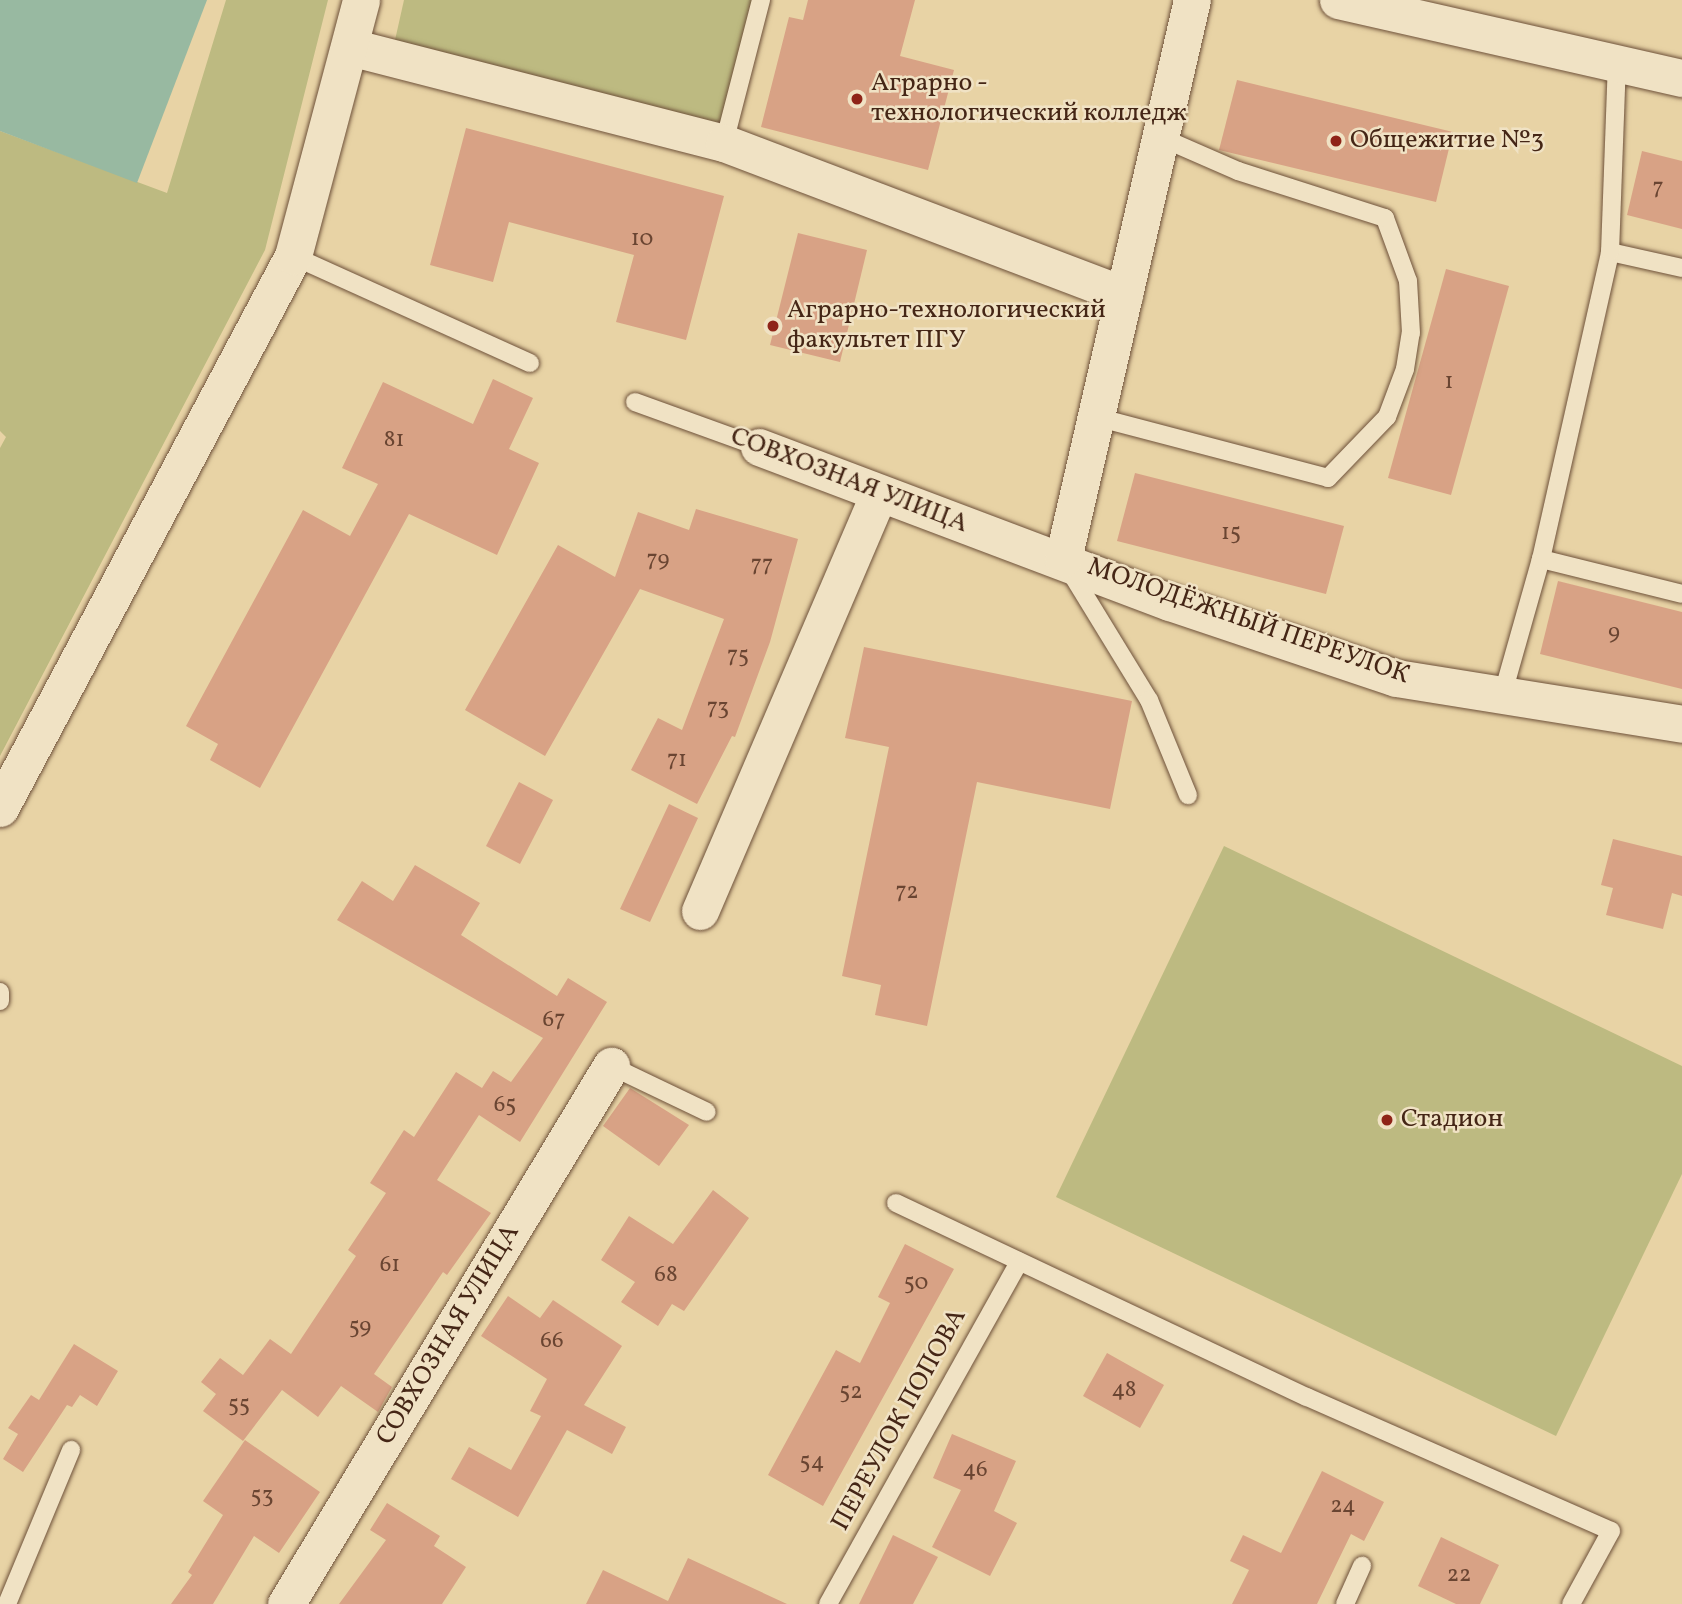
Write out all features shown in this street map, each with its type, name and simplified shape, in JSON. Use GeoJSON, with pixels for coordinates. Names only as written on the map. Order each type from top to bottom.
{"type":"FeatureCollection","features":[{"type":"Feature","properties":{"kind":"street"},"geometry":{"type":"LineString","coordinates":[[0,808],[293,256],[361,0]]}},
{"type":"Feature","properties":{"kind":"street"},"geometry":{"type":"LineString","coordinates":[[1063,559],[1192,0]]}},
{"type":"Feature","properties":{"kind":"street"},"geometry":{"type":"LineString","coordinates":[[1338,0],[1682,78]]}},
{"type":"Feature","properties":{"kind":"street"},"geometry":{"type":"LineString","coordinates":[[350,47],[724,143],[1124,295]]}},
{"type":"Feature","properties":{"kind":"street","name":"СОВХОЗНАЯ УЛИЦА"},"geometry":{"type":"LineString","coordinates":[[760,447],[877,495],[1063,559]]}},
{"type":"Feature","properties":{"kind":"street"},"geometry":{"type":"LineString","coordinates":[[700,911],[877,495]]}},
{"type":"Feature","properties":{"kind":"street","name":"МОЛОДЁЖНЫЙ ПЕРЕУЛОК"},"geometry":{"type":"LineString","coordinates":[[1063,559],[1170,602],[1396,678],[1503,693],[1682,724]]}},
{"type":"Feature","properties":{"kind":"street","name":"СОВХОЗНАЯ УЛИЦА"},"geometry":{"type":"LineString","coordinates":[[286,1604],[611,1066]]}},
{"type":"Feature","properties":{"kind":"lane"},"geometry":{"type":"LineString","coordinates":[[724,143],[761,0]]}},
{"type":"Feature","properties":{"kind":"lane"},"geometry":{"type":"LineString","coordinates":[[1503,693],[1541,559],[1610,252],[1617,64]]}},
{"type":"Feature","properties":{"kind":"lane"},"geometry":{"type":"LineString","coordinates":[[1096,417],[1328,478],[1370,440],[1387,417],[1405,369],[1411,333],[1408,281],[1385,218],[1238,171],[1160,137]]}},
{"type":"Feature","properties":{"kind":"lane"},"geometry":{"type":"LineString","coordinates":[[1610,252],[1682,268]]}},
{"type":"Feature","properties":{"kind":"lane"},"geometry":{"type":"LineString","coordinates":[[293,256],[530,363]]}},
{"type":"Feature","properties":{"kind":"lane","name":"СОВХОЗНАЯ УЛИЦА"},"geometry":{"type":"LineString","coordinates":[[635,402],[760,447]]}},
{"type":"Feature","properties":{"kind":"lane"},"geometry":{"type":"LineString","coordinates":[[1063,559],[1149,700],[1188,795]]}},
{"type":"Feature","properties":{"kind":"lane"},"geometry":{"type":"LineString","coordinates":[[1541,559],[1682,594]]}},
{"type":"Feature","properties":{"kind":"lane"},"geometry":{"type":"LineString","coordinates":[[0,992],[0,1002]]}},
{"type":"Feature","properties":{"kind":"lane"},"geometry":{"type":"LineString","coordinates":[[611,1066],[707,1112]]}},
{"type":"Feature","properties":{"kind":"lane"},"geometry":{"type":"LineString","coordinates":[[896,1203],[1307,1397],[1611,1531],[1571,1604]]}},
{"type":"Feature","properties":{"kind":"lane","name":"ПЕРЕУЛОК ПОПОВА"},"geometry":{"type":"LineString","coordinates":[[828,1604],[1019,1262]]}},
{"type":"Feature","properties":{"kind":"lane"},"geometry":{"type":"LineString","coordinates":[[8,1604],[71,1450]]}},
{"type":"Feature","properties":{"kind":"lane"},"geometry":{"type":"LineString","coordinates":[[1345,1604],[1363,1566]]}},
{"type":"Feature","properties":{"kind":"shaded area"},"geometry":{"type":"Polygon","coordinates":[[[0,0],[207,0],[137,183],[0,131],[0,0]]]}},
{"type":"Feature","properties":{"kind":"shaded area"},"geometry":{"type":"Polygon","coordinates":[[[226,0],[328,0],[265,250],[0,756],[0,448],[6,437],[0,431],[0,131],[167,193],[226,0]]]}},
{"type":"Feature","properties":{"kind":"shaded area"},"geometry":{"type":"Polygon","coordinates":[[[404,0],[761,0],[724,143],[391,58],[404,0]]]}},
{"type":"Feature","properties":{"kind":"shaded area","name":"Стадион"},"geometry":{"type":"Polygon","coordinates":[[[1224,846],[1682,1066],[1682,1174],[1556,1436],[1056,1197],[1224,846]]]}},
{"type":"Feature","properties":{"kind":"building","name":"Аграрно - технологический колледж"},"geometry":{"type":"Polygon","coordinates":[[[808,0],[915,0],[900,56],[954,70],[928,170],[761,127],[789,17],[803,20],[808,0]]]}},
{"type":"Feature","properties":{"kind":"building","name":"Общежитие №3"},"geometry":{"type":"Polygon","coordinates":[[[1237,80],[1453,132],[1436,202],[1219,150],[1237,80]]]}},
{"type":"Feature","properties":{"kind":"building"},"geometry":{"type":"Polygon","coordinates":[[[466,128],[724,196],[686,340],[616,322],[634,255],[509,222],[493,282],[430,265],[466,128]]]}},
{"type":"Feature","properties":{"kind":"building"},"geometry":{"type":"Polygon","coordinates":[[[1642,151],[1682,161],[1682,229],[1627,215],[1642,151]]]}},
{"type":"Feature","properties":{"kind":"building"},"geometry":{"type":"Polygon","coordinates":[[[798,233],[867,250],[840,362],[770,345],[798,233]]]}},
{"type":"Feature","properties":{"kind":"building"},"geometry":{"type":"Polygon","coordinates":[[[1446,269],[1509,286],[1451,495],[1388,478],[1446,269]]]}},
{"type":"Feature","properties":{"kind":"building"},"geometry":{"type":"Polygon","coordinates":[[[493,379],[533,398],[509,449],[539,463],[497,555],[409,514],[260,788],[210,760],[218,744],[186,726],[303,510],[350,536],[378,484],[342,468],[383,382],[473,424],[493,379]]]}},
{"type":"Feature","properties":{"kind":"building"},"geometry":{"type":"Polygon","coordinates":[[[1135,473],[1344,526],[1326,594],[1117,541],[1135,473]]]}},
{"type":"Feature","properties":{"kind":"building"},"geometry":{"type":"Polygon","coordinates":[[[696,509],[798,539],[770,642],[735,737],[732,736],[697,804],[631,770],[658,718],[682,730],[724,619],[640,589],[545,756],[465,710],[558,545],[615,577],[638,512],[689,530],[696,509]]]}},
{"type":"Feature","properties":{"kind":"building"},"geometry":{"type":"Polygon","coordinates":[[[1558,581],[1682,612],[1682,689],[1540,654],[1558,581]]]}},
{"type":"Feature","properties":{"kind":"building"},"geometry":{"type":"Polygon","coordinates":[[[864,647],[1132,701],[1110,809],[977,782],[927,1026],[875,1015],[881,985],[842,976],[889,747],[845,738],[864,647]]]}},
{"type":"Feature","properties":{"kind":"building"},"geometry":{"type":"Polygon","coordinates":[[[519,782],[553,800],[520,864],[486,846],[519,782]]]}},
{"type":"Feature","properties":{"kind":"building"},"geometry":{"type":"Polygon","coordinates":[[[669,804],[698,818],[650,922],[620,909],[669,804]]]}},
{"type":"Feature","properties":{"kind":"building"},"geometry":{"type":"Polygon","coordinates":[[[1613,839],[1682,856],[1682,896],[1672,893],[1663,929],[1606,915],[1613,888],[1601,885],[1613,839]]]}},
{"type":"Feature","properties":{"kind":"building"},"geometry":{"type":"Polygon","coordinates":[[[415,865],[480,903],[461,935],[557,996],[568,978],[607,1002],[520,1142],[479,1115],[437,1180],[491,1213],[447,1275],[443,1272],[374,1374],[392,1387],[378,1412],[341,1386],[318,1417],[282,1390],[243,1441],[203,1411],[216,1394],[201,1382],[220,1358],[243,1375],[270,1339],[291,1354],[356,1256],[348,1250],[386,1193],[370,1183],[404,1130],[414,1137],[456,1072],[482,1088],[493,1071],[511,1082],[543,1038],[337,920],[362,881],[393,901],[415,865]]]}},
{"type":"Feature","properties":{"kind":"building"},"geometry":{"type":"Polygon","coordinates":[[[630,1088],[689,1125],[659,1166],[603,1126],[630,1088]]]}},
{"type":"Feature","properties":{"kind":"building"},"geometry":{"type":"Polygon","coordinates":[[[713,1190],[749,1218],[684,1311],[672,1304],[658,1326],[621,1302],[635,1282],[601,1260],[629,1216],[673,1244],[713,1190]]]}},
{"type":"Feature","properties":{"kind":"building"},"geometry":{"type":"Polygon","coordinates":[[[905,1244],[954,1269],[823,1506],[768,1475],[836,1350],[860,1363],[890,1303],[878,1297],[905,1244]]]}},
{"type":"Feature","properties":{"kind":"building"},"geometry":{"type":"Polygon","coordinates":[[[508,1296],[540,1318],[553,1300],[622,1346],[584,1405],[626,1427],[612,1454],[567,1430],[518,1517],[451,1479],[469,1447],[511,1470],[541,1416],[530,1411],[547,1379],[481,1336],[508,1296]]]}},
{"type":"Feature","properties":{"kind":"building"},"geometry":{"type":"Polygon","coordinates":[[[74,1344],[118,1371],[97,1406],[80,1395],[72,1407],[67,1405],[23,1472],[3,1459],[18,1434],[8,1428],[31,1395],[39,1400],[74,1344]]]}},
{"type":"Feature","properties":{"kind":"building"},"geometry":{"type":"Polygon","coordinates":[[[1107,1353],[1164,1385],[1140,1428],[1083,1396],[1107,1353]]]}},
{"type":"Feature","properties":{"kind":"building"},"geometry":{"type":"Polygon","coordinates":[[[952,1434],[1016,1461],[994,1511],[1017,1523],[990,1576],[932,1547],[961,1490],[933,1478],[952,1434]]]}},
{"type":"Feature","properties":{"kind":"building"},"geometry":{"type":"Polygon","coordinates":[[[245,1440],[320,1492],[279,1553],[254,1536],[213,1604],[171,1604],[192,1575],[188,1572],[223,1515],[203,1501],[245,1440]]]}},
{"type":"Feature","properties":{"kind":"building"},"geometry":{"type":"Polygon","coordinates":[[[1322,1471],[1384,1502],[1364,1541],[1351,1534],[1317,1604],[1232,1604],[1249,1570],[1230,1561],[1243,1535],[1281,1553],[1322,1471]]]}},
{"type":"Feature","properties":{"kind":"building"},"geometry":{"type":"Polygon","coordinates":[[[387,1503],[440,1536],[434,1546],[466,1567],[442,1604],[339,1604],[386,1540],[370,1530],[387,1503]]]}},
{"type":"Feature","properties":{"kind":"building"},"geometry":{"type":"Polygon","coordinates":[[[893,1535],[938,1557],[913,1604],[859,1604],[893,1535]]]}},
{"type":"Feature","properties":{"kind":"building"},"geometry":{"type":"Polygon","coordinates":[[[1441,1537],[1499,1565],[1480,1604],[1456,1604],[1418,1586],[1441,1537]]]}},
{"type":"Feature","properties":{"kind":"building"},"geometry":{"type":"Polygon","coordinates":[[[688,1558],[787,1604],[586,1604],[603,1570],[668,1601],[688,1558]]]}},
{"type":"Feature","properties":{"kind":"place","name":"Аграрно - технологический колледж"},"geometry":{"type":"Point","coordinates":[857,99]}},
{"type":"Feature","properties":{"kind":"place","name":"Общежитие №3"},"geometry":{"type":"Point","coordinates":[1336,141]}},
{"type":"Feature","properties":{"kind":"place","name":"Аграрно-технологический факультет ПГУ"},"geometry":{"type":"Point","coordinates":[773,326]}},
{"type":"Feature","properties":{"kind":"place","name":"Стадион"},"geometry":{"type":"Point","coordinates":[1387,1120]}}]}
